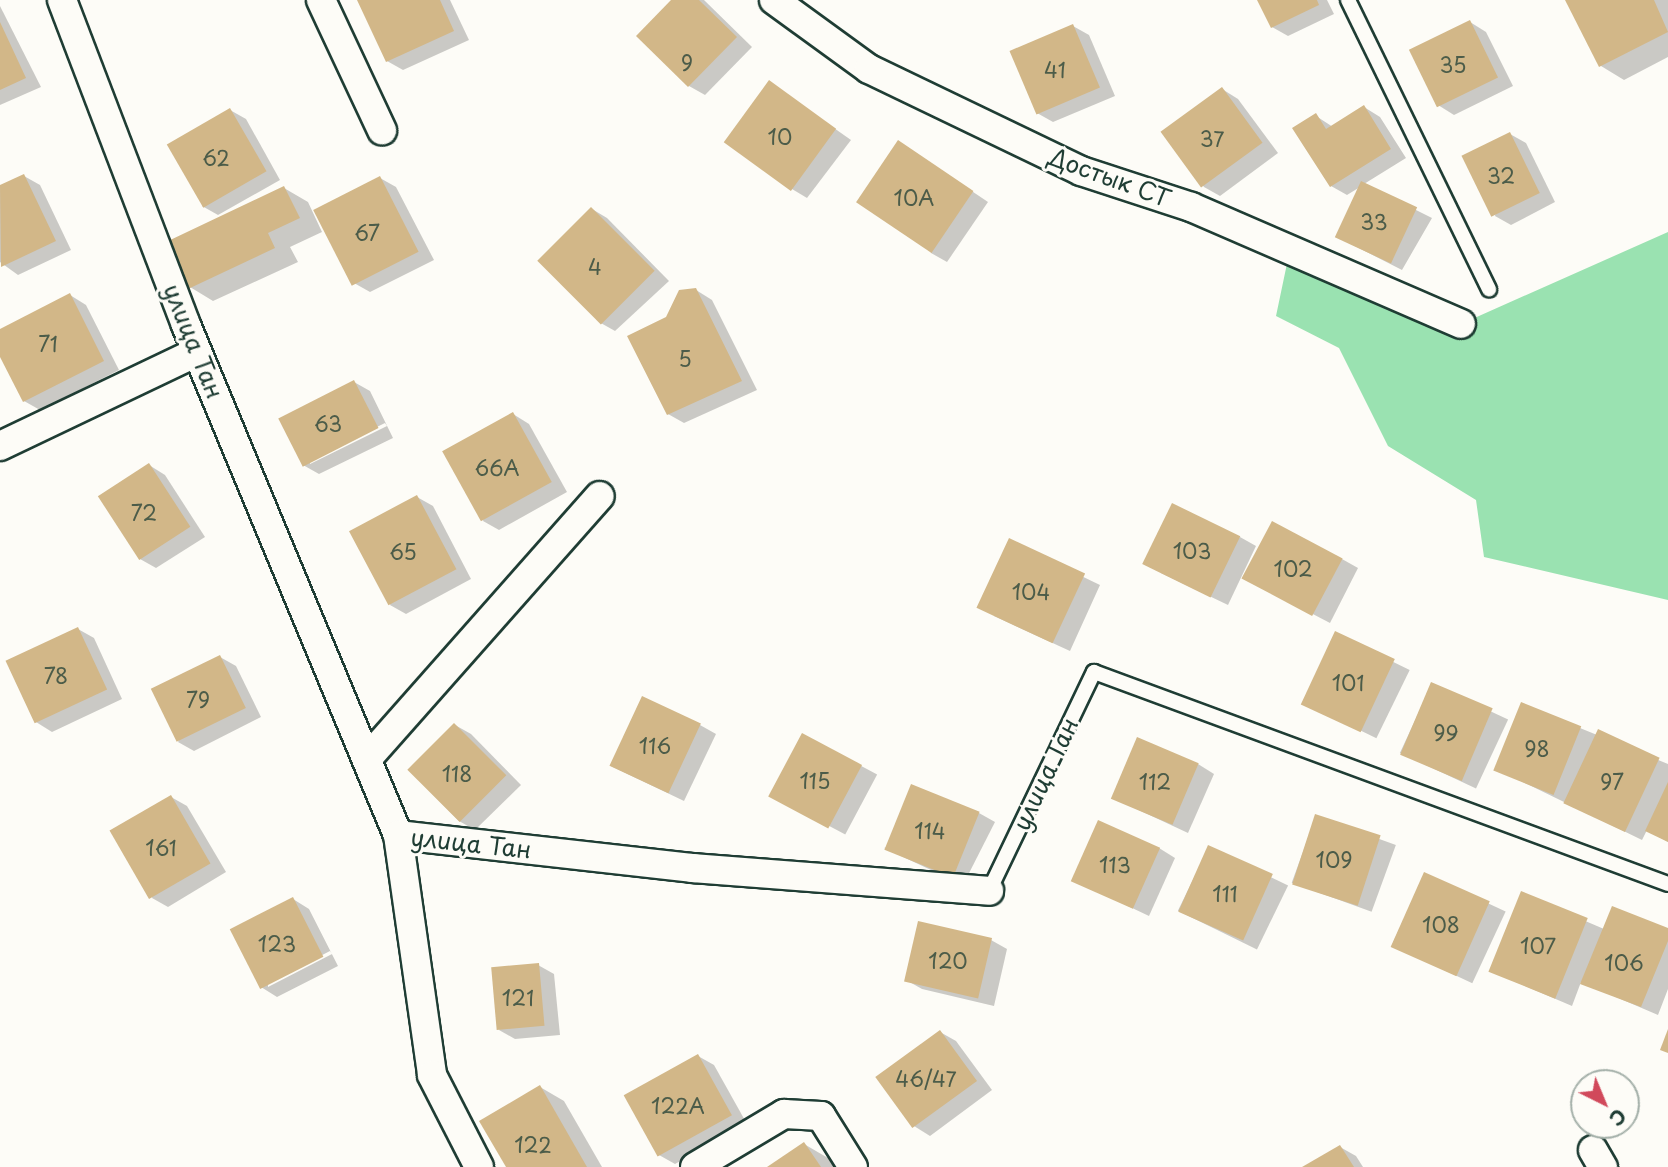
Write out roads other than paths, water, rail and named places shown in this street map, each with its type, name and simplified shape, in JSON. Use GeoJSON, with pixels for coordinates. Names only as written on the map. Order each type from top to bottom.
{"type":"FeatureCollection","features":[{"type":"Feature","properties":{"kind":"street","name":"улица Тан"},"geometry":{"type":"LineString","coordinates":[[62,0],[197,352],[398,835],[432,1074],[479,1167]]}},
{"type":"Feature","properties":{"kind":"street"},"geometry":{"type":"LineString","coordinates":[[321,0],[382,130]]}},
{"type":"Feature","properties":{"kind":"street","name":"Достык СТ"},"geometry":{"type":"LineString","coordinates":[[774,0],[869,69],[1081,171],[1191,207],[1461,324]]}},
{"type":"Feature","properties":{"kind":"street"},"geometry":{"type":"LineString","coordinates":[[0,446],[197,352]]}},
{"type":"Feature","properties":{"kind":"street"},"geometry":{"type":"LineString","coordinates":[[367,759],[600,496]]}},
{"type":"Feature","properties":{"kind":"street","name":"улица Тан"},"geometry":{"type":"LineString","coordinates":[[398,835],[693,868],[989,891]]}},
{"type":"Feature","properties":{"kind":"street"},"geometry":{"type":"LineString","coordinates":[[695,1167],[784,1114],[821,1116],[853,1167]]}},
{"type":"Feature","properties":{"kind":"lane"},"geometry":{"type":"LineString","coordinates":[[1348,0],[1489,289]]}},
{"type":"Feature","properties":{"kind":"lane","name":"улица Тан"},"geometry":{"type":"LineString","coordinates":[[989,891],[1094,672],[1668,884]]}}]}
